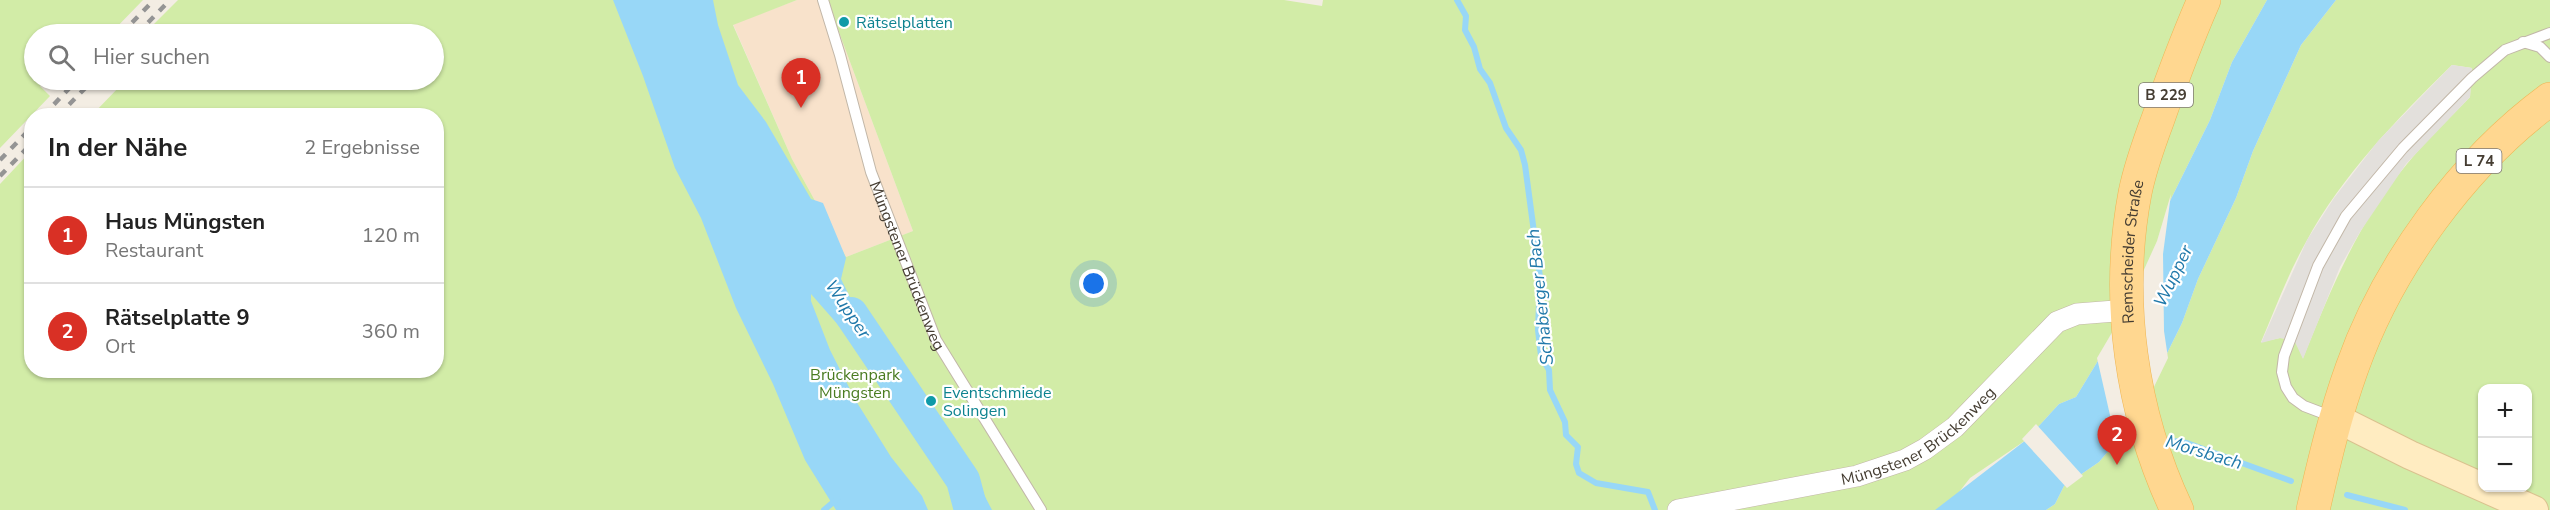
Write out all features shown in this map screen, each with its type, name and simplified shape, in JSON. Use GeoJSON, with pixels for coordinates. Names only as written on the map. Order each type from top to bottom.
{"type":"FeatureCollection","features":[{"type":"Feature","properties":{"kind":"main road","name":"Remscheider Straße"},"geometry":{"type":"LineString","coordinates":[[2174,503],[2158,465],[2142,411],[2132,361],[2127,266],[2135,192],[2144,157],[2204,0]]}},
{"type":"Feature","properties":{"kind":"main road","name":"L 74"},"geometry":{"type":"LineString","coordinates":[[2313,510],[2336,418],[2352,366],[2385,297],[2420,235],[2476,164],[2550,99]]}},
{"type":"Feature","properties":{"kind":"main road"},"geometry":{"type":"LineString","coordinates":[[2336,418],[2534,510]]}},
{"type":"Feature","properties":{"kind":"street","name":"Müngstener Brückenweg"},"geometry":{"type":"LineString","coordinates":[[1678,510],[1857,476],[1905,460],[1933,444],[1955,427],[2062,318],[2083,313],[2128,310]]}},
{"type":"Feature","properties":{"kind":"lane","name":"Müngstener Brückenweg"},"geometry":{"type":"LineString","coordinates":[[822,0],[840,55],[871,172],[936,340],[1041,510]]}},
{"type":"Feature","properties":{"kind":"lane"},"geometry":{"type":"LineString","coordinates":[[2336,418],[2304,406],[2293,398],[2286,387],[2282,372],[2284,356],[2318,266],[2346,216],[2403,148],[2472,78],[2505,50],[2550,33]]}},
{"type":"Feature","properties":{"kind":"lane"},"geometry":{"type":"LineString","coordinates":[[2523,42],[2540,48],[2550,57]]}},
{"type":"Feature","properties":{"kind":"shaded area"},"geometry":{"type":"Polygon","coordinates":[[[797,0],[827,0],[913,231],[846,257],[792,159],[733,24],[797,0]]]}},
{"type":"Feature","properties":{"kind":"shaded area"},"geometry":{"type":"Polygon","coordinates":[[[2452,65],[2472,68],[2470,97],[2406,164],[2360,232],[2340,267],[2303,359],[2294,340],[2280,338],[2261,343],[2307,240],[2334,198],[2378,141],[2452,65]]]}},
{"type":"Feature","properties":{"kind":"green space"},"geometry":{"type":"Polygon","coordinates":[[[0,0],[143,0],[120,24],[24,24],[24,90],[44,90],[50,96],[38,108],[24,108],[24,123],[0,148],[0,0]]]}},
{"type":"Feature","properties":{"kind":"green space","name":"Brückenpark Müngsten"},"geometry":{"type":"Polygon","coordinates":[[[178,0],[797,0],[733,25],[792,159],[846,257],[913,231],[827,0],[1284,0],[1322,6],[1323,0],[2267,0],[2232,62],[2210,120],[2169,203],[2159,242],[2130,308],[2076,397],[2059,404],[2026,440],[1970,478],[1945,510],[0,510],[0,184],[24,158],[24,378],[444,378],[444,108],[99,108],[116,90],[444,90],[444,24],[154,24],[178,0]]]}},
{"type":"Feature","properties":{"kind":"green space"},"geometry":{"type":"Polygon","coordinates":[[[2336,0],[2550,0],[2550,510],[2046,510],[2055,504],[2064,486],[2099,462],[2133,422],[2182,323],[2198,279],[2236,198],[2253,151],[2301,45],[2336,0]],[[2452,65],[2372,148],[2336,194],[2299,254],[2261,342],[2280,338],[2295,340],[2303,358],[2335,282],[2360,233],[2374,209],[2414,155],[2470,97],[2472,68],[2452,65]]]}},
{"type":"Feature","properties":{"kind":"water"},"geometry":{"type":"Polygon","coordinates":[[[613,0],[713,0],[718,25],[738,85],[766,122],[811,199],[823,203],[846,258],[841,279],[877,352],[868,359],[811,294],[811,301],[830,350],[856,401],[891,457],[922,496],[928,510],[836,510],[805,460],[773,384],[736,308],[701,218],[675,168],[643,76],[613,0]]]}},
{"type":"Feature","properties":{"kind":"water"},"geometry":{"type":"Polygon","coordinates":[[[2267,0],[2336,0],[2301,45],[2253,151],[2236,198],[2198,279],[2182,323],[2133,422],[2099,462],[2064,486],[2055,504],[2046,510],[1935,510],[2026,440],[2059,404],[2076,397],[2130,308],[2159,242],[2169,203],[2210,120],[2232,62],[2267,0]]]}},
{"type":"Feature","properties":{"kind":"water"},"geometry":{"type":"Polygon","coordinates":[[[968,464],[992,510],[957,510],[946,471],[968,464]]]}},
{"type":"Feature","properties":{"kind":"pier"},"geometry":{"type":"Polygon","coordinates":[[[2171,194],[2163,254],[2164,331],[2168,358],[2136,424],[2117,446],[2097,358],[2127,307],[2157,241],[2171,194]]]}},
{"type":"Feature","properties":{"kind":"pier"},"geometry":{"type":"Polygon","coordinates":[[[2036,424],[2083,476],[2067,488],[2022,439],[2036,424]]]}},
{"type":"Feature","properties":{"kind":"waterway","name":"Schaberger Bach"},"geometry":{"type":"LineString","coordinates":[[1457,0],[1466,16],[1465,30],[1474,47],[1480,69],[1490,83],[1506,128],[1521,150],[1525,165],[1540,277],[1538,330],[1541,356],[1549,370],[1550,390],[1565,422],[1566,435],[1578,447],[1576,464],[1579,473],[1596,483],[1648,492],[1655,510]]}},
{"type":"Feature","properties":{"kind":"waterway","name":"Wupper"},"geometry":{"type":"LineString","coordinates":[[851,314],[963,480],[971,510]]}},
{"type":"Feature","properties":{"kind":"waterway","name":"Morsbach"},"geometry":{"type":"LineString","coordinates":[[2117,432],[2139,436]]}},
{"type":"Feature","properties":{"kind":"waterway","name":"Morsbach"},"geometry":{"type":"LineString","coordinates":[[2161,439],[2187,443],[2291,481]]}},
{"type":"Feature","properties":{"kind":"waterway","name":"Morsbach"},"geometry":{"type":"LineString","coordinates":[[2347,495],[2405,510]]}},
{"type":"Feature","properties":{"kind":"waterway"},"geometry":{"type":"LineString","coordinates":[[824,510],[837,499]]}},
{"type":"Feature","properties":{"kind":"railway"},"geometry":{"type":"LineString","coordinates":[[131,24],[154,0]]}},
{"type":"Feature","properties":{"kind":"railway"},"geometry":{"type":"LineString","coordinates":[[147,24],[170,0]]}},
{"type":"Feature","properties":{"kind":"railway"},"geometry":{"type":"LineString","coordinates":[[51,108],[68,90]]}},
{"type":"Feature","properties":{"kind":"railway"},"geometry":{"type":"LineString","coordinates":[[66,108],[83,90]]}},
{"type":"Feature","properties":{"kind":"railway"},"geometry":{"type":"LineString","coordinates":[[0,160],[24,135]]}},
{"type":"Feature","properties":{"kind":"railway"},"geometry":{"type":"LineString","coordinates":[[0,176],[24,151]]}},
{"type":"Feature","properties":{"kind":"place","name":"Rätselplatten"},"geometry":{"type":"Point","coordinates":[844,22]}},
{"type":"Feature","properties":{"kind":"place","name":"Haus Müngsten"},"geometry":{"type":"Point","coordinates":[801,108]}},
{"type":"Feature","properties":{"kind":"place","name":"Eventschmiede Solingen"},"geometry":{"type":"Point","coordinates":[931,401]}},
{"type":"Feature","properties":{"kind":"place","name":"Rätselplatte 9"},"geometry":{"type":"Point","coordinates":[2117,465]}}]}
